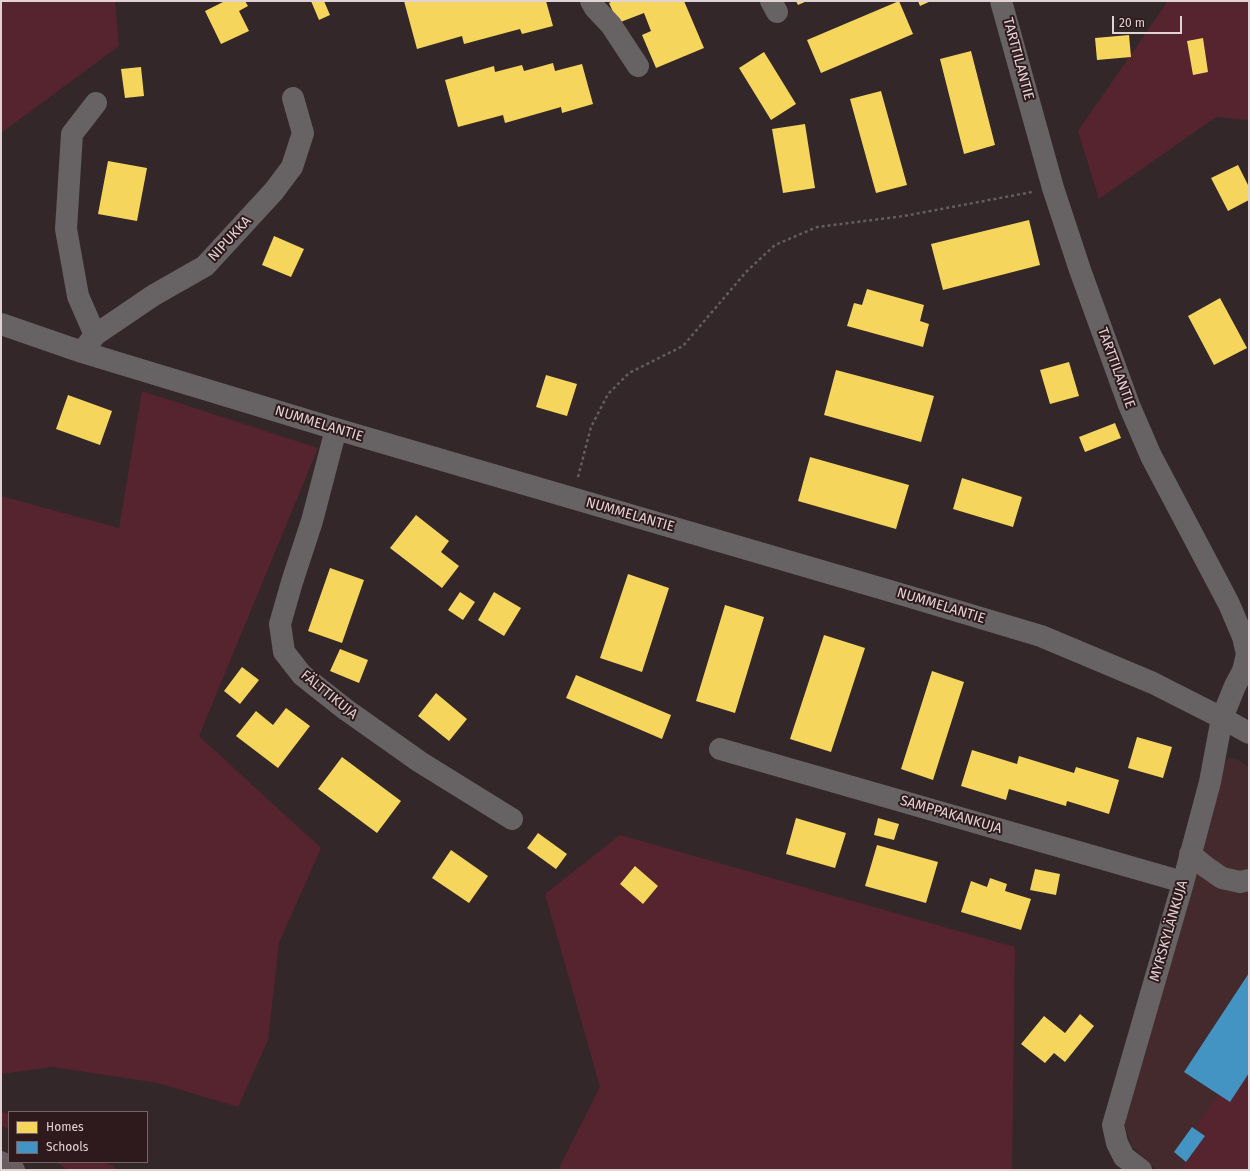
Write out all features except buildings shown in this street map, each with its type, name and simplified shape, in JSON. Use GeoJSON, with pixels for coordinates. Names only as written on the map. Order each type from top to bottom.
{"type":"FeatureCollection","features":[{"type":"Feature","properties":{"kind":"highway"},"geometry":{"type":"LineString","coordinates":[[1,1162],[14,1170]]}},
{"type":"Feature","properties":{"kind":"street"},"geometry":{"type":"LineString","coordinates":[[591,1],[595,8],[611,25],[638,66]]}},
{"type":"Feature","properties":{"kind":"street","name":"TARTTILANTIE"},"geometry":{"type":"LineString","coordinates":[[1001,1],[1053,188],[1082,278],[1129,405],[1148,449],[1229,604],[1243,637],[1247,654],[1246,660],[1243,671],[1222,718]]}},
{"type":"Feature","properties":{"kind":"street","name":"NIPUKKA"},"geometry":{"type":"LineString","coordinates":[[88,343],[154,295],[205,266],[274,191],[292,167],[304,133],[293,98]]}},
{"type":"Feature","properties":{"kind":"street"},"geometry":{"type":"LineString","coordinates":[[88,343],[66,229],[72,134],[96,103]]}},
{"type":"Feature","properties":{"kind":"street","name":"NUMMELANTIE"},"geometry":{"type":"LineString","coordinates":[[1,324],[88,343],[336,429],[1041,636],[1153,683],[1249,733]]}},
{"type":"Feature","properties":{"kind":"street","name":"FÄLTTIKUJA"},"geometry":{"type":"LineString","coordinates":[[336,429],[312,521],[280,624],[284,652],[302,675],[345,710],[420,762],[512,819]]}},
{"type":"Feature","properties":{"kind":"street","name":"MYRSKYLÄNKUJA"},"geometry":{"type":"LineString","coordinates":[[1141,1170],[1124,1157],[1117,1143],[1113,1125],[1183,882],[1210,782],[1222,718]]}},
{"type":"Feature","properties":{"kind":"street","name":"SAMPPAKANKUJA"},"geometry":{"type":"LineString","coordinates":[[720,749],[1183,882]]}},
{"type":"Feature","properties":{"kind":"street"},"geometry":{"type":"LineString","coordinates":[[1190,854],[1206,868],[1222,878],[1240,882],[1249,880]]}},
{"type":"Feature","properties":{"kind":"path"},"geometry":{"type":"LineString","coordinates":[[572,498],[591,427],[608,394],[629,373],[683,346],[746,272],[775,244],[816,227],[904,216],[1053,188]]}},
{"type":"Feature","properties":{"kind":"shaded area"},"geometry":{"type":"Polygon","coordinates":[[[1,1],[115,1],[119,46],[1,133],[1,1]]]}},
{"type":"Feature","properties":{"kind":"shaded area"},"geometry":{"type":"Polygon","coordinates":[[[1168,1],[1249,1],[1249,120],[1216,117],[1099,199],[1078,131],[1168,1]]]}},
{"type":"Feature","properties":{"kind":"shaded area"},"geometry":{"type":"Polygon","coordinates":[[[142,391],[318,448],[199,736],[321,848],[279,943],[268,1040],[238,1107],[158,1083],[53,1067],[1,1074],[1,496],[119,528],[142,391]]]}},
{"type":"Feature","properties":{"kind":"shaded area"},"geometry":{"type":"Polygon","coordinates":[[[1229,758],[1238,760],[1249,767],[1249,1170],[1158,1170],[1132,1146],[1126,1130],[1124,1112],[1223,764],[1229,758]]]}},
{"type":"Feature","properties":{"kind":"shaded area"},"geometry":{"type":"Polygon","coordinates":[[[620,835],[1015,947],[1012,1170],[558,1170],[600,1087],[545,894],[620,835]]]}},
{"type":"Feature","properties":{"kind":"shaded area"},"geometry":{"type":"Polygon","coordinates":[[[1249,1073],[1249,1170],[1181,1169],[1205,1136],[1195,1129],[1218,1094],[1230,1102],[1249,1073]]]}},
{"type":"Feature","properties":{"kind":"shaded area"},"geometry":{"type":"Polygon","coordinates":[[[1,1111],[8,1114],[8,1129],[1,1125],[1,1111]]]}},
{"type":"Feature","properties":{"kind":"shaded area"},"geometry":{"type":"Polygon","coordinates":[[[58,1163],[107,1163],[119,1170],[68,1170],[58,1163]]]}}]}
